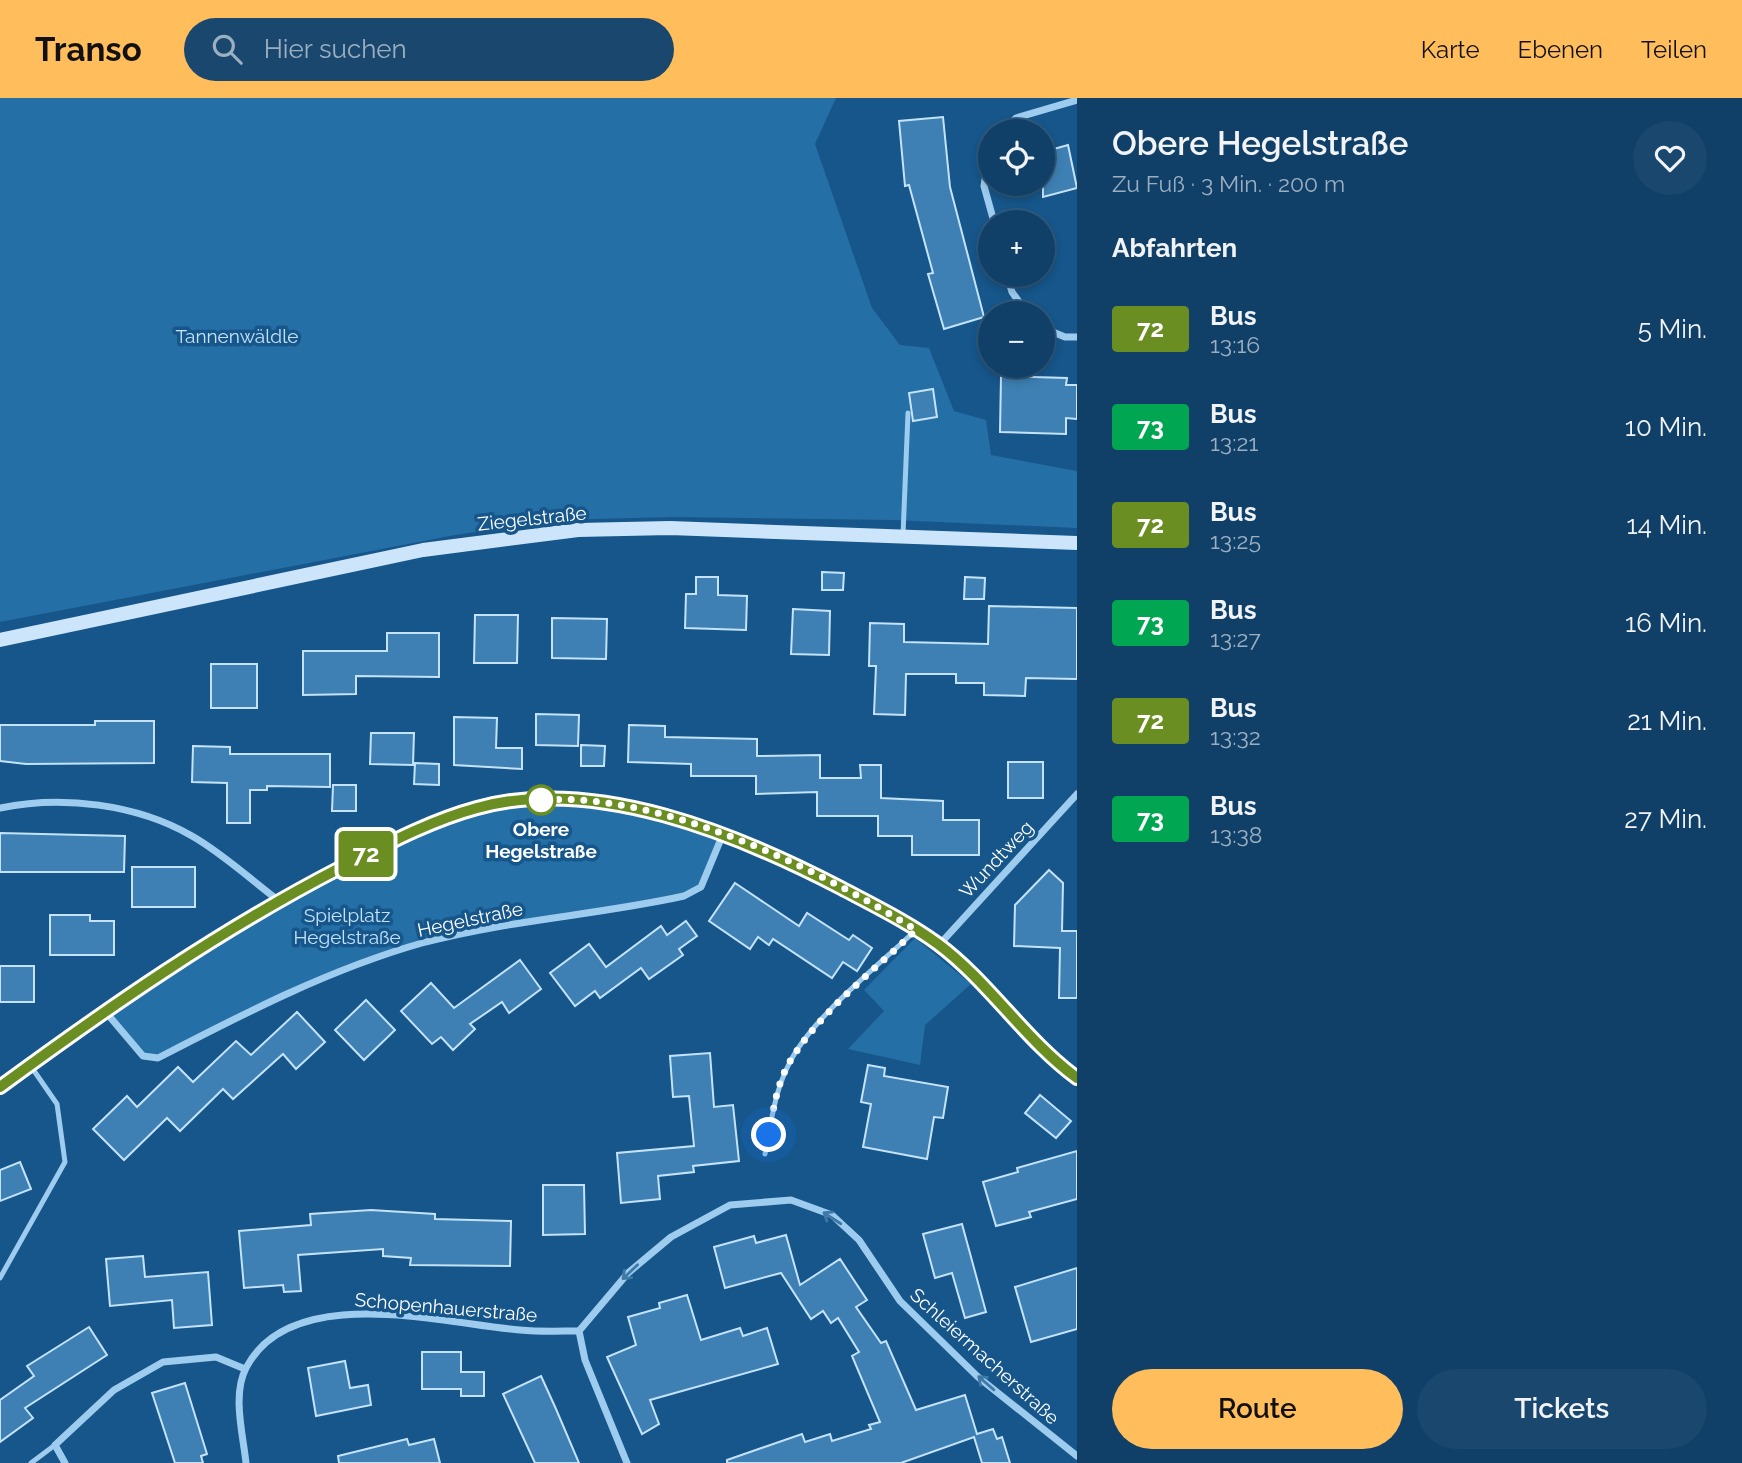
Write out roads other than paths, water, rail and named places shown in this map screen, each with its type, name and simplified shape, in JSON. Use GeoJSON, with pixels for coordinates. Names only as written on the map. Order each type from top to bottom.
{"type":"FeatureCollection","features":[{"type":"Feature","properties":{"kind":"main road","name":"Ziegelstraße"},"geometry":{"type":"LineString","coordinates":[[0,640],[423,550],[579,530],[670,528],[1077,543]]}},
{"type":"Feature","properties":{"kind":"street"},"geometry":{"type":"LineString","coordinates":[[1015,119],[1077,100]]}},
{"type":"Feature","properties":{"kind":"street"},"geometry":{"type":"LineString","coordinates":[[1055,333],[1065,337],[1077,337]]}},
{"type":"Feature","properties":{"kind":"street","name":"Wundtweg"},"geometry":{"type":"LineString","coordinates":[[939,944],[1077,794]]}},
{"type":"Feature","properties":{"kind":"street"},"geometry":{"type":"LineString","coordinates":[[0,1087],[104,1010],[278,900],[410,832],[479,807],[557,798],[647,810],[723,834],[795,864],[939,944],[1077,1077]]}},
{"type":"Feature","properties":{"kind":"street"},"geometry":{"type":"LineString","coordinates":[[0,808],[31,801],[88,804],[146,816],[192,836],[278,900]]}},
{"type":"Feature","properties":{"kind":"street","name":"Hegelstraße"},"geometry":{"type":"LineString","coordinates":[[104,1010],[143,1056],[158,1058],[258,1007],[372,959],[423,943],[684,896],[701,887],[723,834]]}},
{"type":"Feature","properties":{"kind":"street","name":"Schleiermacherstraße"},"geometry":{"type":"LineString","coordinates":[[579,1331],[628,1273],[671,1237],[730,1205],[791,1200],[832,1214],[859,1240],[900,1301],[978,1377],[1077,1456]]}},
{"type":"Feature","properties":{"kind":"street","name":"Schopenhauerstraße"},"geometry":{"type":"LineString","coordinates":[[245,1369],[264,1345],[302,1323],[351,1313],[409,1315],[522,1330],[579,1331]]}},
{"type":"Feature","properties":{"kind":"street"},"geometry":{"type":"LineString","coordinates":[[579,1331],[585,1360],[627,1463]]}},
{"type":"Feature","properties":{"kind":"street"},"geometry":{"type":"LineString","coordinates":[[65,1463],[55,1445],[114,1390],[163,1362],[216,1357],[245,1369],[239,1402],[246,1463]]}},
{"type":"Feature","properties":{"kind":"lane"},"geometry":{"type":"LineString","coordinates":[[903,535],[908,413]]}},
{"type":"Feature","properties":{"kind":"lane"},"geometry":{"type":"LineString","coordinates":[[765,1154],[776,1096],[789,1064],[815,1027],[916,930]]}},
{"type":"Feature","properties":{"kind":"lane"},"geometry":{"type":"LineString","coordinates":[[0,1278],[65,1162],[57,1104],[30,1065]]}},
{"type":"Feature","properties":{"kind":"lane"},"geometry":{"type":"LineString","coordinates":[[31,1463],[55,1445]]}},
{"type":"Feature","properties":{"kind":"place","name":"Obere Hegelstraße"},"geometry":{"type":"Point","coordinates":[541,800]}},
{"type":"Feature","properties":{"kind":"park label","name":"Tannenwäldle"},"geometry":{"type":"Point","coordinates":[237,336]}},
{"type":"Feature","properties":{"kind":"park label","name":"Spielplatz Hegelstraße"},"geometry":{"type":"Point","coordinates":[347,926]}}]}
